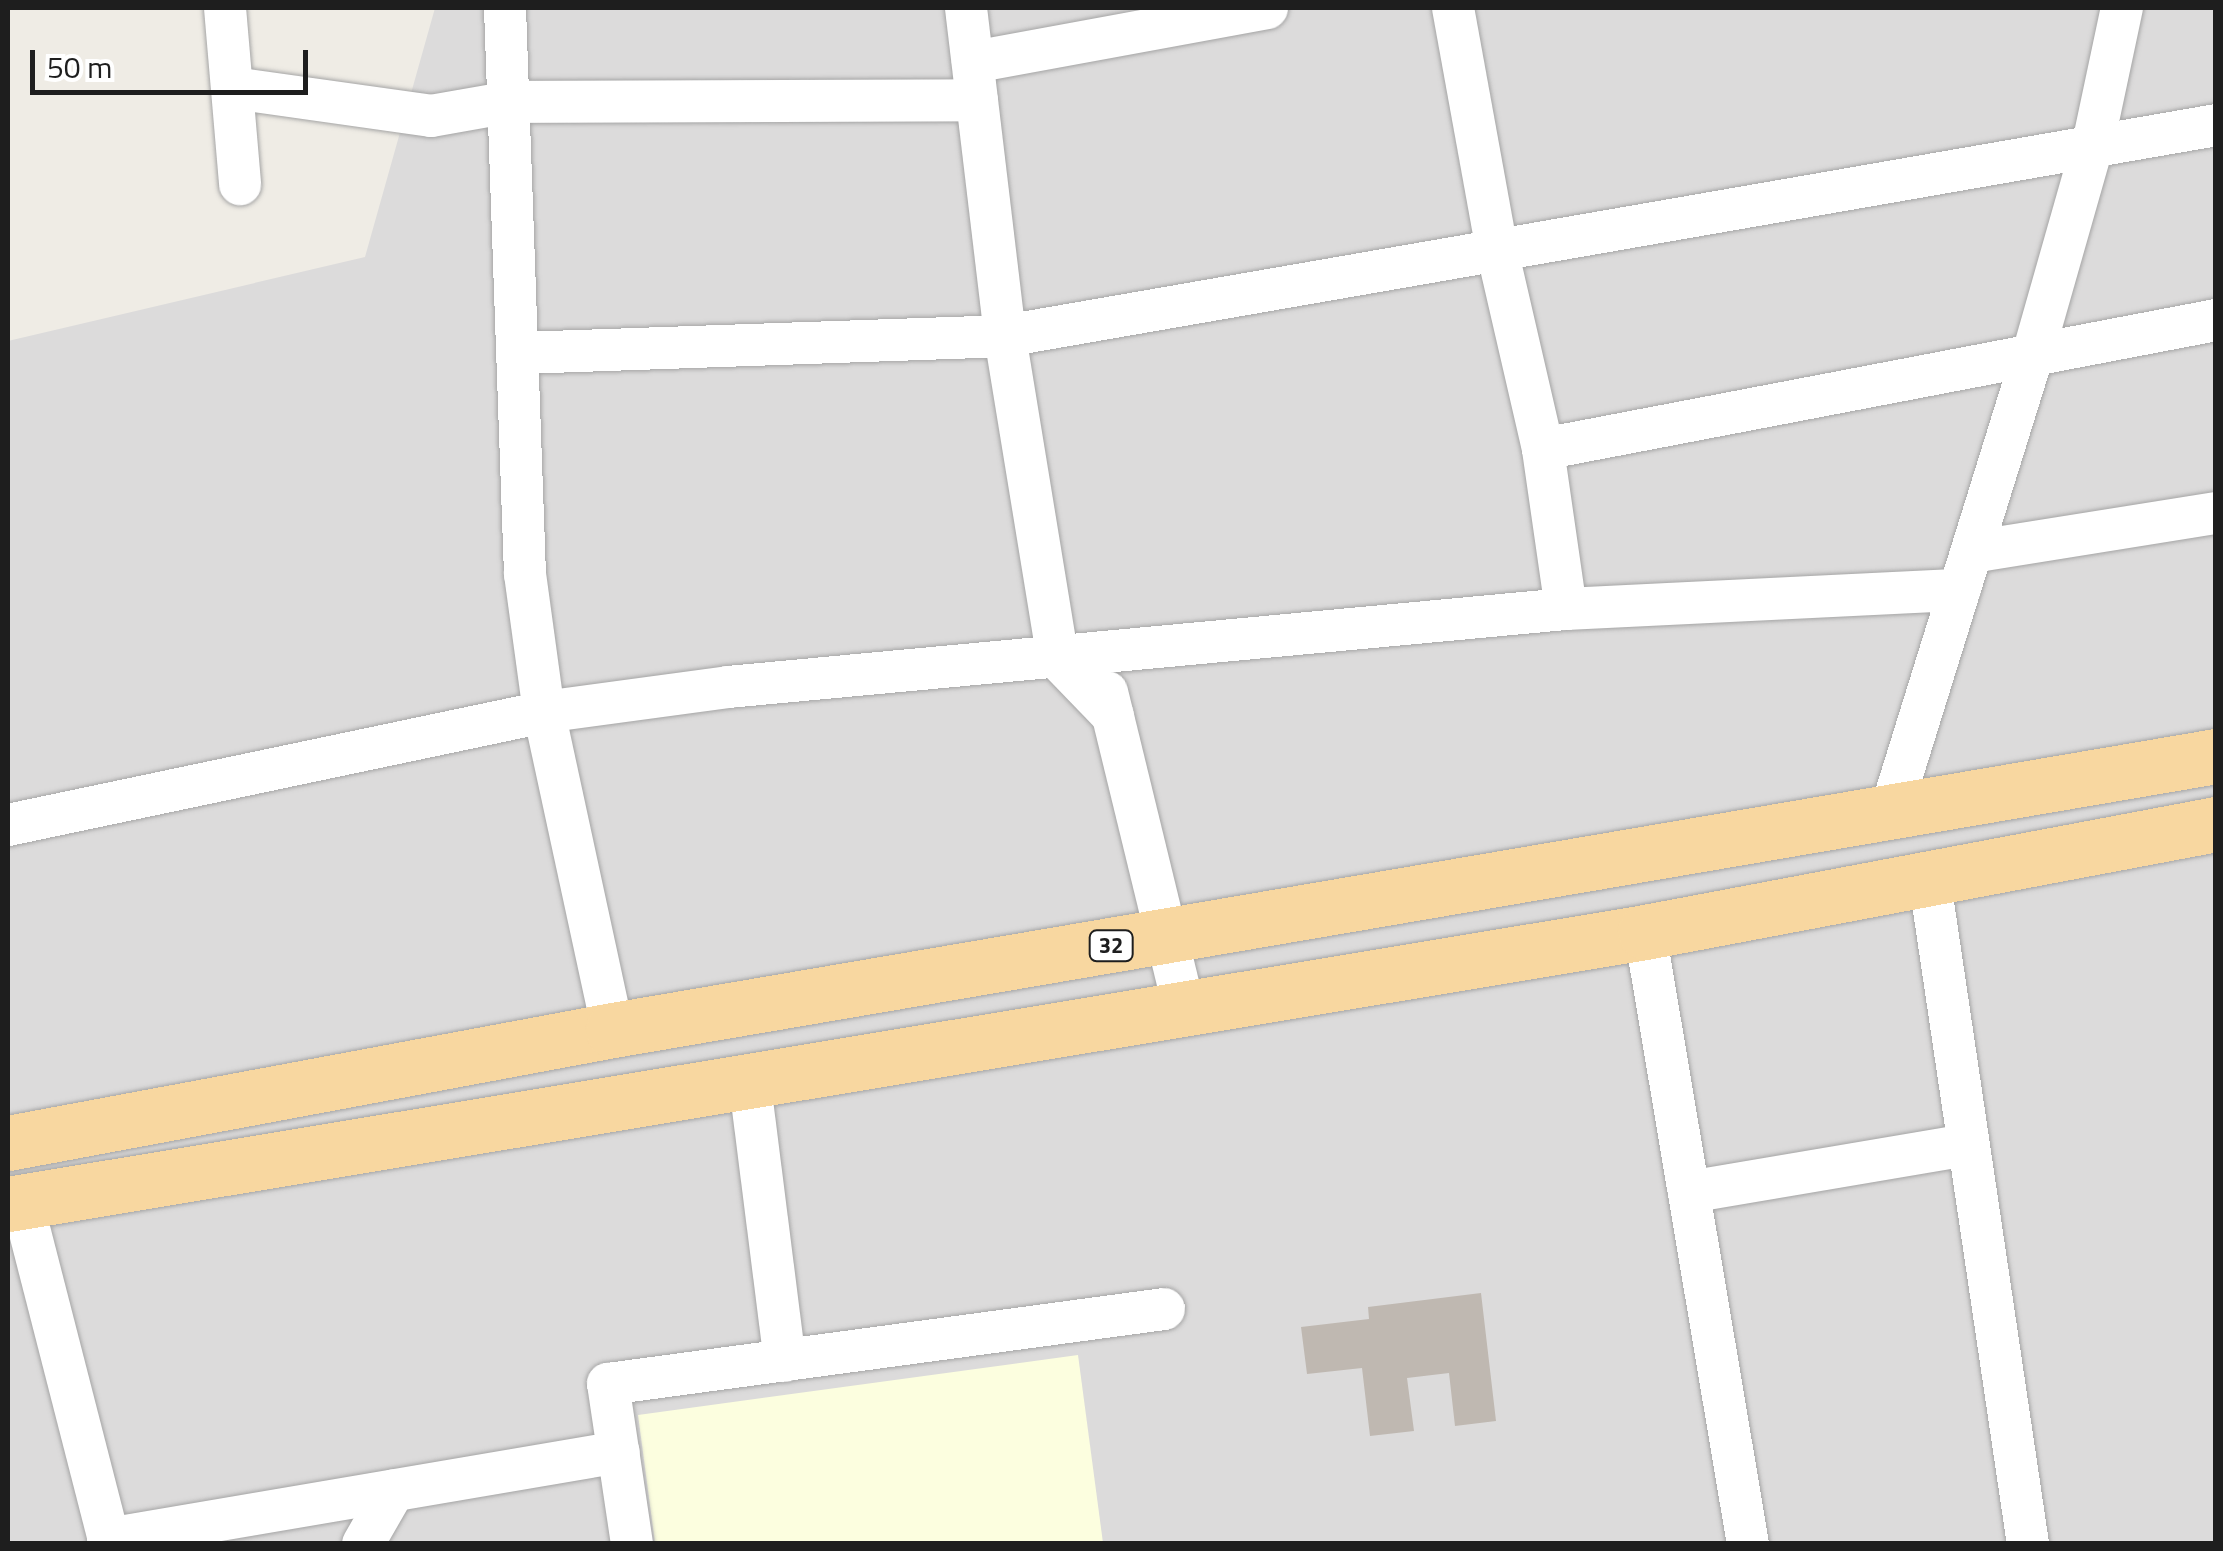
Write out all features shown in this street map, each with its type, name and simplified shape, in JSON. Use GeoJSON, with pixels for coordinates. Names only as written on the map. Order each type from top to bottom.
{"type":"FeatureCollection","features":[{"type":"Feature","properties":{"kind":"main road","name":"32"},"geometry":{"type":"LineString","coordinates":[[8,1143],[613,1030],[2216,756]]}},
{"type":"Feature","properties":{"kind":"main road"},"geometry":{"type":"LineString","coordinates":[[15,1203],[1645,932],[2216,824]]}},
{"type":"Feature","properties":{"kind":"main road"},"geometry":{"type":"LineString","coordinates":[[1632,856],[1645,932]]}},
{"type":"Feature","properties":{"kind":"street"},"geometry":{"type":"LineString","coordinates":[[226,8],[240,184]]}},
{"type":"Feature","properties":{"kind":"street"},"geometry":{"type":"LineString","coordinates":[[505,8],[521,353],[526,574],[544,712],[613,1030]]}},
{"type":"Feature","properties":{"kind":"street"},"geometry":{"type":"LineString","coordinates":[[966,8],[1005,336],[1078,658],[1114,716],[1184,1007]]}},
{"type":"Feature","properties":{"kind":"street"},"geometry":{"type":"LineString","coordinates":[[232,88],[431,116],[510,102],[975,81],[1267,8]]}},
{"type":"Feature","properties":{"kind":"street"},"geometry":{"type":"LineString","coordinates":[[1453,8],[1497,250],[1544,449],[1566,609]]}},
{"type":"Feature","properties":{"kind":"street"},"geometry":{"type":"LineString","coordinates":[[1890,813],[2033,354],[2093,144],[2122,8]]}},
{"type":"Feature","properties":{"kind":"street"},"geometry":{"type":"LineString","coordinates":[[521,353],[1005,336],[2093,144],[2216,126]]}},
{"type":"Feature","properties":{"kind":"street"},"geometry":{"type":"LineString","coordinates":[[1544,449],[2216,320]]}},
{"type":"Feature","properties":{"kind":"street"},"geometry":{"type":"LineString","coordinates":[[8,826],[544,712],[728,687],[1078,658],[1966,571],[2216,513]]}},
{"type":"Feature","properties":{"kind":"street"},"geometry":{"type":"LineString","coordinates":[[1929,876],[2028,1544]]}},
{"type":"Feature","properties":{"kind":"street"},"geometry":{"type":"LineString","coordinates":[[1645,932],[1748,1544]]}},
{"type":"Feature","properties":{"kind":"street"},"geometry":{"type":"LineString","coordinates":[[749,1078],[786,1360]]}},
{"type":"Feature","properties":{"kind":"street"},"geometry":{"type":"LineString","coordinates":[[1689,1192],[1968,1145]]}},
{"type":"Feature","properties":{"kind":"street"},"geometry":{"type":"LineString","coordinates":[[15,1203],[109,1541],[619,1452]]}},
{"type":"Feature","properties":{"kind":"street"},"geometry":{"type":"LineString","coordinates":[[632,1544],[608,1384],[1164,1309]]}},
{"type":"Feature","properties":{"kind":"street"},"geometry":{"type":"LineString","coordinates":[[364,1544],[394,1490]]}},
{"type":"Feature","properties":{"kind":"shaded area"},"geometry":{"type":"Polygon","coordinates":[[[435,8],[2215,8],[2215,1543],[8,1543],[8,341],[365,257],[435,8]]]}},
{"type":"Feature","properties":{"kind":"shaded area"},"geometry":{"type":"Polygon","coordinates":[[[1078,1355],[1103,1543],[655,1543],[638,1415],[1078,1355]]]}},
{"type":"Feature","properties":{"kind":"building"},"geometry":{"type":"Polygon","coordinates":[[[1481,1293],[1496,1421],[1455,1426],[1449,1373],[1407,1378],[1414,1431],[1370,1436],[1362,1368],[1307,1374],[1301,1327],[1369,1319],[1368,1307],[1481,1293]]]}}]}
